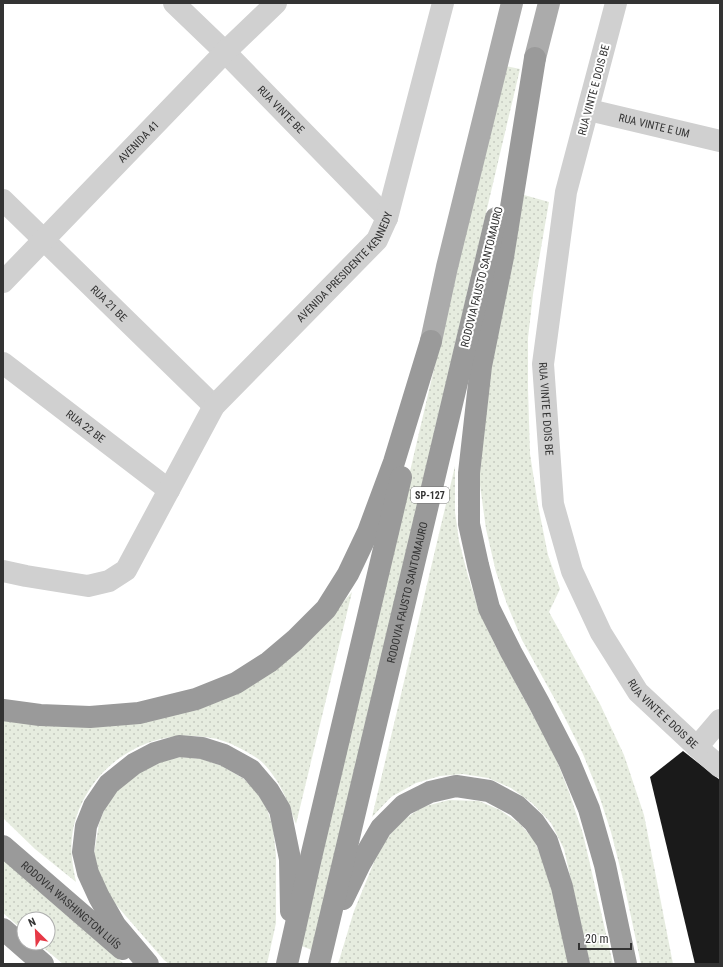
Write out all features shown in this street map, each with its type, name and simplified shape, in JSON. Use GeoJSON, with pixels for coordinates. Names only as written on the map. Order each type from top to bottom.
{"type":"FeatureCollection","features":[{"type":"Feature","properties":{"kind":"highway","name":"RODOVIA FAUSTO SANTOMAURO"},"geometry":{"type":"LineString","coordinates":[[319,964],[332,904],[535,58]]}},
{"type":"Feature","properties":{"kind":"highway"},"geometry":{"type":"LineString","coordinates":[[535,58],[503,257],[481,366],[469,473],[469,524],[489,608],[569,760],[589,809],[605,865],[626,964]]}},
{"type":"Feature","properties":{"kind":"highway"},"geometry":{"type":"LineString","coordinates":[[3,710],[40,715],[90,717],[139,713],[196,699],[236,683],[269,662],[295,640],[326,609],[348,574],[368,532],[394,462],[431,341]]}},
{"type":"Feature","properties":{"kind":"highway","name":"SP-127"},"geometry":{"type":"LineString","coordinates":[[289,955],[408,449],[431,341]]}},
{"type":"Feature","properties":{"kind":"highway"},"geometry":{"type":"LineString","coordinates":[[148,964],[115,925],[88,874],[83,852],[86,826],[94,806],[109,784],[134,764],[155,753],[179,746],[202,748],[224,754],[251,770],[268,790],[280,810],[290,859],[289,955]]}},
{"type":"Feature","properties":{"kind":"highway"},"geometry":{"type":"LineString","coordinates":[[326,932],[360,864],[382,828],[404,805],[430,792],[456,786],[488,791],[517,806],[534,822],[547,841],[562,887],[579,964]]}},
{"type":"Feature","properties":{"kind":"highway","name":"RODOVIA WASHINGTON LUÍS"},"geometry":{"type":"LineString","coordinates":[[3,846],[140,964]]}},
{"type":"Feature","properties":{"kind":"highway"},"geometry":{"type":"LineString","coordinates":[[3,929],[43,964]]}},
{"type":"Feature","properties":{"kind":"main road"},"geometry":{"type":"LineString","coordinates":[[495,3],[501,19],[504,35]]}},
{"type":"Feature","properties":{"kind":"main road"},"geometry":{"type":"LineString","coordinates":[[431,341],[447,267],[512,3]]}},
{"type":"Feature","properties":{"kind":"main road"},"geometry":{"type":"LineString","coordinates":[[535,58],[548,3]]}},
{"type":"Feature","properties":{"kind":"street","name":"RUA VINTE BE"},"geometry":{"type":"LineString","coordinates":[[174,3],[225,52],[388,218]]}},
{"type":"Feature","properties":{"kind":"street","name":"AVENIDA 41"},"geometry":{"type":"LineString","coordinates":[[3,282],[225,52],[276,3]]}},
{"type":"Feature","properties":{"kind":"street","name":"AVENIDA PRESIDENTE KENNEDY"},"geometry":{"type":"LineString","coordinates":[[3,571],[88,586],[109,581],[126,570],[214,406],[378,240],[388,218],[443,3]]}},
{"type":"Feature","properties":{"kind":"street","name":"RUA VINTE E DOIS BE"},"geometry":{"type":"LineString","coordinates":[[616,3],[589,110],[566,192],[542,364],[553,504],[572,571],[601,633],[638,692],[697,747],[720,766]]}},
{"type":"Feature","properties":{"kind":"street","name":"RUA VINTE E UM"},"geometry":{"type":"LineString","coordinates":[[589,110],[720,141]]}},
{"type":"Feature","properties":{"kind":"street","name":"RUA 21 BE"},"geometry":{"type":"LineString","coordinates":[[3,200],[214,406]]}},
{"type":"Feature","properties":{"kind":"street","name":"RUA 22 BE"},"geometry":{"type":"LineString","coordinates":[[3,363],[169,490]]}},
{"type":"Feature","properties":{"kind":"street"},"geometry":{"type":"LineString","coordinates":[[697,747],[720,720]]}},
{"type":"Feature","properties":{"kind":"shaded area"},"geometry":{"type":"Polygon","coordinates":[[[505,66],[520,69],[312,950],[299,945],[505,66]]]}},
{"type":"Feature","properties":{"kind":"shaded area"},"geometry":{"type":"Polygon","coordinates":[[[524,195],[549,202],[533,294],[528,338],[528,389],[530,454],[538,505],[548,555],[560,589],[549,612],[600,704],[624,755],[644,815],[673,964],[641,964],[623,879],[611,832],[597,789],[583,754],[563,714],[522,640],[496,572],[486,529],[480,485],[480,447],[485,399],[524,195]]]}},
{"type":"Feature","properties":{"kind":"shaded area"},"geometry":{"type":"Polygon","coordinates":[[[455,466],[455,512],[459,541],[478,608],[494,643],[555,756],[569,792],[583,834],[613,964],[590,964],[564,849],[551,823],[532,803],[511,788],[488,778],[463,774],[440,776],[416,783],[391,797],[372,817],[455,466]]]}},
{"type":"Feature","properties":{"kind":"shaded area"},"geometry":{"type":"Polygon","coordinates":[[[352,592],[296,824],[279,784],[260,760],[236,746],[218,739],[182,736],[159,739],[137,747],[118,759],[101,775],[87,793],[77,814],[71,843],[76,882],[35,849],[3,818],[3,716],[146,718],[316,633],[352,592]]]}},
{"type":"Feature","properties":{"kind":"shaded area"},"geometry":{"type":"Polygon","coordinates":[[[181,757],[202,759],[222,766],[244,779],[258,793],[267,809],[273,828],[276,855],[276,923],[267,964],[169,964],[111,899],[100,879],[94,853],[99,824],[106,805],[119,789],[135,774],[157,762],[181,757]]]}},
{"type":"Feature","properties":{"kind":"shaded area"},"geometry":{"type":"Polygon","coordinates":[[[449,800],[479,801],[500,810],[520,824],[534,840],[553,889],[570,964],[338,964],[354,911],[379,850],[398,824],[422,807],[449,800]]]}},
{"type":"Feature","properties":{"kind":"shaded area"},"geometry":{"type":"Polygon","coordinates":[[[3,859],[124,964],[63,964],[48,951],[56,951],[56,911],[16,911],[16,924],[3,913],[3,859]]]}},
{"type":"Feature","properties":{"kind":"building"},"geometry":{"type":"Polygon","coordinates":[[[683,751],[720,780],[720,964],[695,964],[650,777],[683,751]]]}}]}
